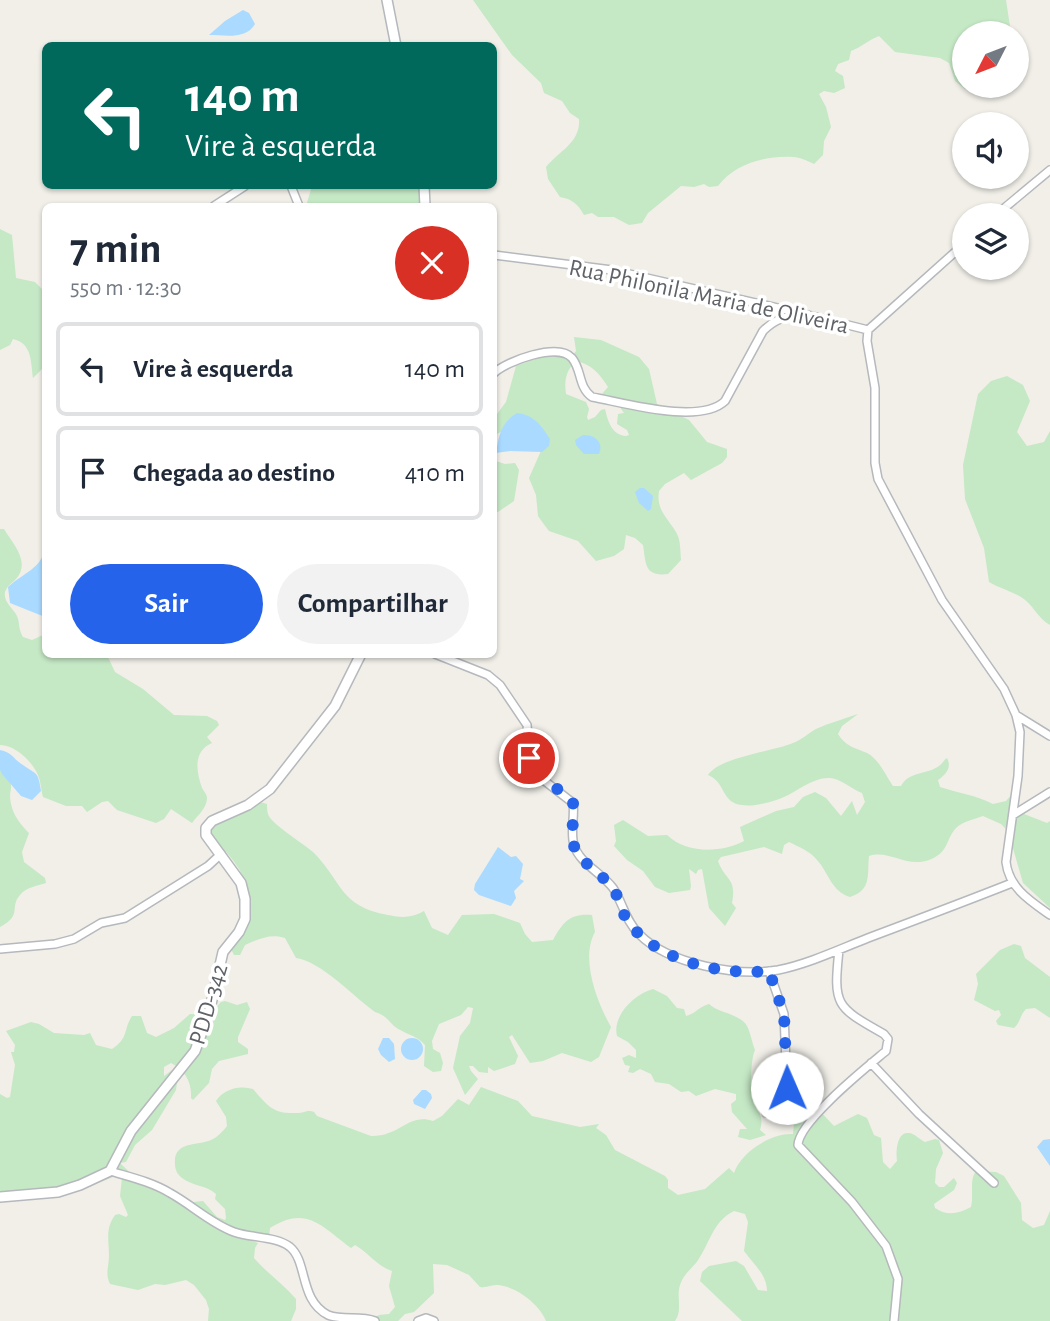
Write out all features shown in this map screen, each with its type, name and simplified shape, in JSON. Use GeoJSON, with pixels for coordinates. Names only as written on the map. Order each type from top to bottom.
{"type":"FeatureCollection","features":[{"type":"Feature","properties":{"kind":"street"},"geometry":{"type":"LineString","coordinates":[[387,0],[395,42]]}},
{"type":"Feature","properties":{"kind":"street"},"geometry":{"type":"LineString","coordinates":[[1010,203],[1050,170]]}},
{"type":"Feature","properties":{"kind":"street"},"geometry":{"type":"LineString","coordinates":[[229,196],[232,189]]}},
{"type":"Feature","properties":{"kind":"street"},"geometry":{"type":"LineString","coordinates":[[219,203],[240,189]]}},
{"type":"Feature","properties":{"kind":"street","name":"Rua Philonila Maria de Oliveira"},"geometry":{"type":"LineString","coordinates":[[497,255],[612,270],[868,330],[867,341],[875,388],[875,463],[878,479],[942,600],[1004,689],[1016,715],[1020,732],[1006,862],[1012,883]]}},
{"type":"Feature","properties":{"kind":"street"},"geometry":{"type":"LineString","coordinates":[[868,330],[952,255]]}},
{"type":"Feature","properties":{"kind":"street"},"geometry":{"type":"LineString","coordinates":[[497,371],[509,362],[561,351],[574,360],[583,389],[592,397],[689,414],[706,411],[725,401],[763,331],[780,318],[800,313]]}},
{"type":"Feature","properties":{"kind":"street","name":"PDD-342"},"geometry":{"type":"LineString","coordinates":[[110,1171],[131,1131],[195,1051],[209,1013],[223,952],[239,932],[245,919],[245,899],[241,883],[206,835],[206,828],[212,821],[248,805],[270,789],[335,706],[359,658]]}},
{"type":"Feature","properties":{"kind":"street"},"geometry":{"type":"LineString","coordinates":[[445,658],[488,675],[500,685],[527,725],[531,767],[537,775],[573,803],[573,844],[579,855],[614,889],[626,918],[639,935],[677,958],[729,969],[779,970],[839,950],[1012,883],[1050,915]]}},
{"type":"Feature","properties":{"kind":"street"},"geometry":{"type":"LineString","coordinates":[[1016,715],[1050,736]]}},
{"type":"Feature","properties":{"kind":"street"},"geometry":{"type":"LineString","coordinates":[[1013,815],[1050,792]]}},
{"type":"Feature","properties":{"kind":"street"},"geometry":{"type":"LineString","coordinates":[[0,949],[55,944],[74,939],[96,925],[125,918],[208,866],[221,854]]}},
{"type":"Feature","properties":{"kind":"street"},"geometry":{"type":"LineString","coordinates":[[839,950],[835,986],[838,996],[854,1017],[884,1034],[888,1039],[886,1051],[818,1113],[798,1141],[801,1148],[852,1202],[886,1246],[898,1279],[894,1321]]}},
{"type":"Feature","properties":{"kind":"street"},"geometry":{"type":"LineString","coordinates":[[766,1113],[784,1098],[787,1088],[784,1014],[769,971]]}},
{"type":"Feature","properties":{"kind":"street"},"geometry":{"type":"LineString","coordinates":[[871,1063],[919,1114],[994,1183]]}},
{"type":"Feature","properties":{"kind":"street"},"geometry":{"type":"LineString","coordinates":[[0,1196],[58,1192],[110,1171],[155,1185],[235,1233],[292,1248],[307,1290],[324,1312],[332,1317],[368,1318],[375,1321]]}},
{"type":"Feature","properties":{"kind":"street"},"geometry":{"type":"LineString","coordinates":[[418,1321],[426,1318],[434,1321]]}},
{"type":"Feature","properties":{"kind":"green space"},"geometry":{"type":"Polygon","coordinates":[[[473,0],[1006,0],[1009,21],[952,21],[952,72],[949,63],[940,58],[895,52],[879,36],[875,38],[851,51],[849,60],[838,64],[835,71],[843,76],[845,88],[834,93],[824,91],[819,94],[826,107],[831,127],[824,141],[823,155],[814,164],[793,157],[751,162],[733,172],[718,186],[681,186],[648,213],[642,223],[629,225],[614,217],[598,217],[592,213],[584,215],[574,203],[560,197],[548,179],[546,167],[573,140],[579,127],[579,119],[570,113],[562,101],[544,93],[541,83],[512,55],[473,0]]]}},
{"type":"Feature","properties":{"kind":"green space"},"geometry":{"type":"Polygon","coordinates":[[[311,189],[418,189],[422,191],[426,203],[307,203],[311,189]]]}},
{"type":"Feature","properties":{"kind":"green space"},"geometry":{"type":"Polygon","coordinates":[[[0,229],[12,235],[16,278],[35,282],[42,289],[42,369],[33,378],[29,354],[19,341],[13,339],[10,345],[0,350],[0,229]]]}},
{"type":"Feature","properties":{"kind":"green space"},"geometry":{"type":"Polygon","coordinates":[[[574,337],[601,340],[639,357],[649,369],[657,404],[689,420],[707,442],[727,449],[727,457],[722,463],[691,480],[684,473],[665,484],[659,491],[661,508],[679,538],[680,546],[681,560],[668,574],[650,571],[643,545],[635,538],[626,535],[624,549],[614,556],[596,561],[578,541],[549,531],[538,516],[536,495],[529,478],[544,444],[514,425],[497,434],[497,414],[506,402],[516,366],[555,352],[573,355],[576,351],[574,337]],[[576,361],[573,364],[566,380],[566,394],[586,402],[589,409],[588,420],[605,409],[614,430],[621,435],[629,435],[627,430],[617,424],[618,414],[624,413],[617,403],[601,395],[608,387],[605,382],[595,370],[576,361]]]}},
{"type":"Feature","properties":{"kind":"green space"},"geometry":{"type":"Polygon","coordinates":[[[1007,376],[1023,385],[1030,401],[1017,432],[1027,446],[1044,442],[1050,431],[1050,625],[1021,597],[989,582],[984,548],[965,499],[963,465],[978,394],[991,381],[1007,376]]]}},
{"type":"Feature","properties":{"kind":"green space"},"geometry":{"type":"Polygon","coordinates":[[[497,461],[515,463],[519,470],[514,501],[498,512],[497,461]]]}},
{"type":"Feature","properties":{"kind":"green space"},"geometry":{"type":"Polygon","coordinates":[[[0,529],[4,529],[16,547],[22,566],[16,579],[7,588],[5,596],[17,616],[23,637],[32,640],[42,635],[42,658],[108,658],[115,672],[143,689],[174,715],[207,716],[219,725],[207,737],[212,743],[199,756],[198,775],[207,802],[192,823],[171,809],[164,819],[156,823],[117,810],[108,801],[87,812],[82,806],[66,806],[43,797],[39,778],[32,764],[17,751],[0,745],[0,529]]]}},
{"type":"Feature","properties":{"kind":"green space"},"geometry":{"type":"Polygon","coordinates":[[[858,714],[842,726],[838,734],[847,744],[875,759],[893,786],[901,786],[913,775],[934,769],[947,758],[946,773],[938,780],[940,787],[993,804],[1006,801],[1012,794],[1019,812],[1047,823],[1050,821],[1050,908],[1023,883],[1008,831],[1001,824],[983,816],[957,827],[941,853],[929,860],[913,862],[884,855],[869,856],[865,886],[850,897],[834,886],[814,857],[789,842],[784,845],[782,854],[764,847],[721,857],[718,861],[732,884],[732,903],[736,908],[725,926],[709,908],[702,869],[696,874],[689,869],[690,890],[669,893],[655,887],[643,871],[627,860],[614,846],[614,825],[623,820],[648,836],[667,835],[684,846],[704,850],[725,848],[744,841],[740,827],[776,811],[794,807],[803,797],[815,792],[826,798],[841,816],[852,801],[857,815],[865,802],[862,793],[832,778],[816,780],[774,801],[747,805],[730,800],[718,782],[708,775],[723,764],[793,743],[816,729],[858,714]]]}},
{"type":"Feature","properties":{"kind":"green space"},"geometry":{"type":"Polygon","coordinates":[[[0,769],[11,784],[10,798],[14,812],[29,833],[22,852],[24,862],[45,878],[46,883],[22,892],[15,903],[14,915],[0,927],[0,769]]]}},
{"type":"Feature","properties":{"kind":"green space"},"geometry":{"type":"Polygon","coordinates":[[[260,802],[267,804],[268,814],[275,823],[313,852],[351,899],[372,911],[402,917],[424,911],[432,928],[448,935],[462,915],[494,914],[520,923],[532,942],[553,940],[568,920],[592,915],[595,932],[589,955],[592,980],[611,1027],[599,1057],[591,1062],[562,1053],[530,1063],[512,1035],[509,1037],[518,1056],[515,1064],[494,1071],[488,1067],[488,1073],[479,1072],[469,1066],[478,1079],[465,1095],[453,1068],[460,1036],[470,1023],[473,1008],[468,1007],[461,1015],[439,1024],[432,1041],[433,1049],[440,1053],[443,1063],[441,1071],[433,1072],[424,1066],[425,1045],[421,1041],[394,1026],[327,973],[296,958],[285,938],[270,936],[260,939],[245,945],[240,955],[234,955],[231,949],[244,933],[248,923],[249,897],[241,873],[210,830],[215,823],[260,802]]]}},
{"type":"Feature","properties":{"kind":"green space"},"geometry":{"type":"Polygon","coordinates":[[[1014,944],[1021,946],[1025,958],[1050,977],[1050,1018],[1035,1008],[1026,1009],[1014,1028],[998,1025],[996,1021],[1001,1015],[999,1010],[995,1011],[974,1000],[978,984],[976,974],[1000,950],[1014,944]]]}},
{"type":"Feature","properties":{"kind":"green space"},"geometry":{"type":"Polygon","coordinates":[[[653,989],[667,996],[677,1008],[684,1009],[686,1016],[709,1004],[745,1023],[755,1050],[751,1069],[753,1097],[761,1119],[760,1130],[766,1135],[750,1140],[738,1137],[740,1129],[747,1129],[732,1112],[731,1104],[736,1100],[736,1094],[715,1089],[696,1096],[689,1091],[681,1092],[669,1084],[655,1082],[651,1074],[640,1069],[633,1073],[628,1072],[630,1066],[625,1065],[622,1058],[629,1055],[636,1058],[636,1050],[617,1036],[618,1020],[626,1006],[653,989]]]}},
{"type":"Feature","properties":{"kind":"green space"},"geometry":{"type":"Polygon","coordinates":[[[225,1001],[237,1005],[247,1002],[250,1009],[238,1042],[248,1049],[248,1054],[219,1061],[212,1069],[209,1083],[193,1100],[184,1073],[171,1063],[164,1067],[164,1076],[172,1070],[178,1076],[176,1090],[152,1130],[135,1145],[126,1162],[120,1163],[141,1183],[185,1203],[203,1201],[217,1217],[226,1218],[225,1209],[215,1199],[216,1194],[180,1176],[175,1168],[175,1157],[182,1148],[211,1140],[224,1130],[227,1126],[226,1117],[216,1101],[223,1094],[237,1088],[253,1089],[276,1110],[289,1113],[312,1111],[317,1116],[371,1136],[389,1133],[417,1120],[433,1121],[442,1116],[458,1099],[469,1105],[481,1087],[518,1101],[532,1116],[580,1127],[599,1124],[596,1128],[606,1135],[615,1150],[665,1176],[668,1188],[678,1195],[705,1189],[729,1168],[734,1173],[743,1158],[758,1145],[775,1137],[793,1134],[794,1124],[789,1119],[792,1115],[816,1107],[834,1126],[858,1114],[867,1118],[874,1135],[881,1138],[883,1162],[890,1169],[897,1161],[899,1139],[905,1133],[913,1134],[925,1142],[939,1140],[943,1153],[936,1169],[935,1183],[944,1187],[954,1178],[957,1183],[954,1190],[934,1204],[939,1211],[953,1213],[971,1207],[976,1171],[996,1172],[1004,1176],[1021,1203],[1022,1220],[1033,1228],[1044,1225],[1050,1211],[1050,1321],[742,1321],[700,1281],[702,1272],[709,1266],[736,1261],[744,1266],[758,1290],[767,1291],[762,1274],[744,1251],[748,1222],[745,1214],[734,1211],[716,1227],[701,1256],[683,1278],[679,1290],[679,1313],[675,1321],[546,1321],[533,1303],[512,1289],[497,1285],[480,1287],[469,1275],[447,1265],[433,1264],[434,1293],[414,1312],[405,1314],[398,1321],[368,1321],[379,1315],[389,1314],[395,1307],[389,1286],[392,1271],[355,1245],[351,1248],[322,1226],[304,1218],[283,1221],[270,1228],[269,1237],[249,1240],[258,1243],[254,1258],[296,1299],[296,1309],[291,1321],[208,1321],[209,1309],[206,1300],[194,1285],[186,1280],[165,1285],[155,1284],[138,1290],[110,1284],[107,1273],[110,1225],[115,1215],[128,1215],[120,1196],[122,1178],[118,1175],[93,1185],[52,1195],[0,1199],[0,1094],[10,1097],[15,1065],[11,1052],[14,1052],[15,1045],[6,1031],[31,1022],[54,1033],[90,1033],[96,1045],[112,1049],[123,1037],[132,1016],[141,1016],[147,1033],[156,1037],[174,1028],[190,1014],[209,1015],[225,1001]]]}},
{"type":"Feature","properties":{"kind":"water"},"geometry":{"type":"Polygon","coordinates":[[[243,10],[249,13],[255,24],[251,29],[235,36],[209,35],[225,21],[243,10]]]}},
{"type":"Feature","properties":{"kind":"water"},"geometry":{"type":"Polygon","coordinates":[[[517,413],[528,416],[537,422],[550,439],[549,446],[542,452],[497,453],[498,441],[507,421],[517,413]]]}},
{"type":"Feature","properties":{"kind":"water"},"geometry":{"type":"Polygon","coordinates":[[[583,435],[597,440],[600,446],[599,454],[584,454],[576,445],[575,440],[583,435]]]}},
{"type":"Feature","properties":{"kind":"water"},"geometry":{"type":"Polygon","coordinates":[[[640,488],[653,496],[651,509],[648,511],[639,503],[635,492],[640,488]]]}},
{"type":"Feature","properties":{"kind":"water"},"geometry":{"type":"Polygon","coordinates":[[[42,558],[42,615],[10,603],[8,587],[42,558]]]}},
{"type":"Feature","properties":{"kind":"water"},"geometry":{"type":"Polygon","coordinates":[[[0,750],[10,754],[38,777],[41,791],[32,800],[21,796],[2,774],[0,750]]]}},
{"type":"Feature","properties":{"kind":"water"},"geometry":{"type":"Polygon","coordinates":[[[498,847],[511,857],[516,856],[523,864],[520,879],[524,881],[514,891],[516,898],[511,906],[479,895],[474,890],[498,847]]]}},
{"type":"Feature","properties":{"kind":"water"},"geometry":{"type":"Polygon","coordinates":[[[383,1038],[389,1038],[394,1044],[395,1059],[389,1062],[378,1049],[383,1038]]]}},
{"type":"Feature","properties":{"kind":"water"},"geometry":{"type":"Polygon","coordinates":[[[412,1038],[420,1041],[423,1049],[420,1057],[412,1060],[404,1057],[401,1049],[404,1041],[412,1038]]]}},
{"type":"Feature","properties":{"kind":"water"},"geometry":{"type":"Polygon","coordinates":[[[422,1090],[431,1094],[432,1098],[425,1109],[414,1104],[413,1100],[422,1090]]]}},
{"type":"Feature","properties":{"kind":"water"},"geometry":{"type":"Polygon","coordinates":[[[1050,1139],[1050,1166],[1037,1147],[1043,1140],[1050,1139]]]}},
{"type":"Feature","properties":{"kind":"route"},"geometry":{"type":"LineString","coordinates":[[529,758],[537,775],[570,798],[574,807],[573,844],[579,855],[614,889],[626,918],[639,935],[677,958],[729,969],[769,971],[784,1014],[787,1088]]}}]}
